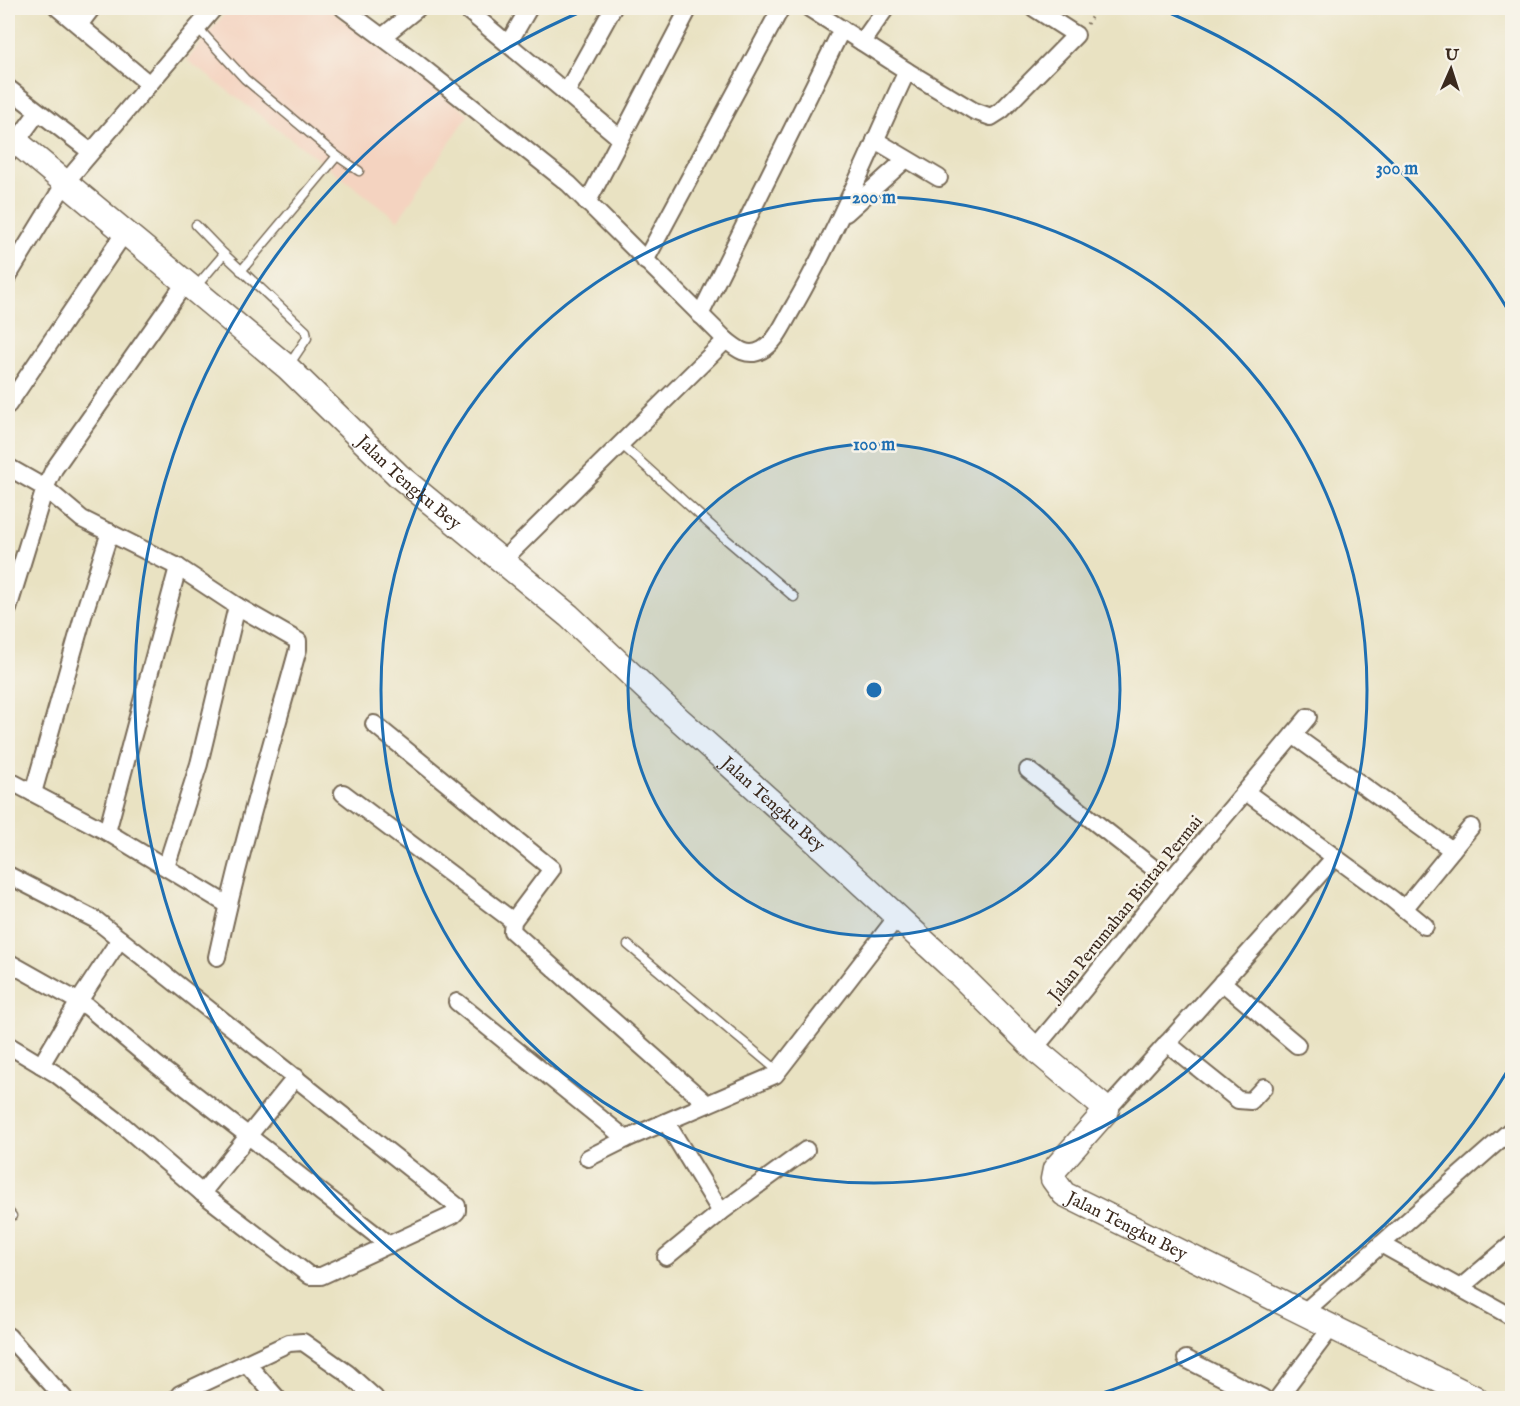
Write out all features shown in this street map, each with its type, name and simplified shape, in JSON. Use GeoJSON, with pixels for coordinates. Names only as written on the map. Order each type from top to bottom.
{"type":"FeatureCollection","features":[{"type":"Feature","properties":{"kind":"main road","name":"Jalan Tengku Bey"},"geometry":{"type":"LineString","coordinates":[[10,143],[65,183],[287,368],[399,476],[569,616],[672,713],[824,849],[1034,1049],[1107,1110],[1055,1169],[1053,1179],[1064,1194],[1475,1398]]}},
{"type":"Feature","properties":{"kind":"street"},"geometry":{"type":"LineString","coordinates":[[58,8],[149,84]]}},
{"type":"Feature","properties":{"kind":"street"},"geometry":{"type":"LineString","coordinates":[[79,25],[92,8]]}},
{"type":"Feature","properties":{"kind":"street"},"geometry":{"type":"LineString","coordinates":[[8,276],[65,183],[214,8]]}},
{"type":"Feature","properties":{"kind":"street"},"geometry":{"type":"LineString","coordinates":[[343,8],[569,184],[726,340],[739,351],[755,354],[765,349],[776,336],[805,286],[908,71]]}},
{"type":"Feature","properties":{"kind":"street"},"geometry":{"type":"LineString","coordinates":[[382,37],[418,8]]}},
{"type":"Feature","properties":{"kind":"street"},"geometry":{"type":"LineString","coordinates":[[465,8],[620,138]]}},
{"type":"Feature","properties":{"kind":"street"},"geometry":{"type":"LineString","coordinates":[[508,44],[529,8]]}},
{"type":"Feature","properties":{"kind":"street"},"geometry":{"type":"LineString","coordinates":[[566,93],[613,8]]}},
{"type":"Feature","properties":{"kind":"street"},"geometry":{"type":"LineString","coordinates":[[645,261],[781,8]]}},
{"type":"Feature","properties":{"kind":"street"},"geometry":{"type":"LineString","coordinates":[[809,8],[974,111],[991,117],[997,115],[1076,35],[1034,8]]}},
{"type":"Feature","properties":{"kind":"street"},"geometry":{"type":"LineString","coordinates":[[862,42],[886,8]]}},
{"type":"Feature","properties":{"kind":"street"},"geometry":{"type":"LineString","coordinates":[[587,203],[683,10]]}},
{"type":"Feature","properties":{"kind":"street"},"geometry":{"type":"LineString","coordinates":[[700,315],[842,29]]}},
{"type":"Feature","properties":{"kind":"street"},"geometry":{"type":"LineString","coordinates":[[8,88],[91,152]]}},
{"type":"Feature","properties":{"kind":"street"},"geometry":{"type":"LineString","coordinates":[[10,143],[38,112]]}},
{"type":"Feature","properties":{"kind":"street"},"geometry":{"type":"LineString","coordinates":[[875,140],[939,178]]}},
{"type":"Feature","properties":{"kind":"street"},"geometry":{"type":"LineString","coordinates":[[840,217],[906,159]]}},
{"type":"Feature","properties":{"kind":"street"},"geometry":{"type":"LineString","coordinates":[[8,405],[125,232]]}},
{"type":"Feature","properties":{"kind":"street"},"geometry":{"type":"LineString","coordinates":[[8,609],[45,488],[54,469],[189,286]]}},
{"type":"Feature","properties":{"kind":"street"},"geometry":{"type":"LineString","coordinates":[[502,561],[726,340]]}},
{"type":"Feature","properties":{"kind":"street"},"geometry":{"type":"LineString","coordinates":[[8,467],[45,488],[82,519],[178,567],[237,606],[294,638],[299,644],[228,904],[217,957]]}},
{"type":"Feature","properties":{"kind":"street"},"geometry":{"type":"LineString","coordinates":[[33,793],[84,613],[110,532]]}},
{"type":"Feature","properties":{"kind":"street"},"geometry":{"type":"LineString","coordinates":[[107,832],[178,567]]}},
{"type":"Feature","properties":{"kind":"street"},"geometry":{"type":"LineString","coordinates":[[166,867],[199,764],[237,606]]}},
{"type":"Feature","properties":{"kind":"street","name":"Jalan Perumahan Bintan Permai"},"geometry":{"type":"LineString","coordinates":[[1034,1049],[1170,881],[1308,717]]}},
{"type":"Feature","properties":{"kind":"street"},"geometry":{"type":"LineString","coordinates":[[374,724],[552,869],[513,921],[512,932],[707,1104]]}},
{"type":"Feature","properties":{"kind":"street"},"geometry":{"type":"LineString","coordinates":[[1293,735],[1452,850]]}},
{"type":"Feature","properties":{"kind":"street"},"geometry":{"type":"LineString","coordinates":[[1028,770],[1170,881]]}},
{"type":"Feature","properties":{"kind":"street"},"geometry":{"type":"LineString","coordinates":[[8,780],[107,832],[228,904]]}},
{"type":"Feature","properties":{"kind":"street"},"geometry":{"type":"LineString","coordinates":[[1246,792],[1425,926]]}},
{"type":"Feature","properties":{"kind":"street"},"geometry":{"type":"LineString","coordinates":[[343,793],[513,921]]}},
{"type":"Feature","properties":{"kind":"street"},"geometry":{"type":"LineString","coordinates":[[1404,909],[1471,827]]}},
{"type":"Feature","properties":{"kind":"street"},"geometry":{"type":"LineString","coordinates":[[1107,1110],[1335,857]]}},
{"type":"Feature","properties":{"kind":"street"},"geometry":{"type":"LineString","coordinates":[[8,875],[96,920],[457,1206],[457,1211],[453,1215],[321,1276],[310,1276],[202,1193],[119,1122],[56,1074],[8,1045]]}},
{"type":"Feature","properties":{"kind":"street"},"geometry":{"type":"LineString","coordinates":[[588,1158],[626,1139],[776,1075],[897,917]]}},
{"type":"Feature","properties":{"kind":"street"},"geometry":{"type":"LineString","coordinates":[[41,1065],[120,939]]}},
{"type":"Feature","properties":{"kind":"street"},"geometry":{"type":"LineString","coordinates":[[8,962],[88,1007],[157,1065],[389,1245]]}},
{"type":"Feature","properties":{"kind":"street"},"geometry":{"type":"LineString","coordinates":[[1222,982],[1297,1045]]}},
{"type":"Feature","properties":{"kind":"street"},"geometry":{"type":"LineString","coordinates":[[457,1002],[626,1139]]}},
{"type":"Feature","properties":{"kind":"street"},"geometry":{"type":"LineString","coordinates":[[1167,1043],[1238,1100],[1251,1101],[1264,1087]]}},
{"type":"Feature","properties":{"kind":"street"},"geometry":{"type":"LineString","coordinates":[[202,1193],[296,1077]]}},
{"type":"Feature","properties":{"kind":"street"},"geometry":{"type":"LineString","coordinates":[[666,1122],[721,1212]]}},
{"type":"Feature","properties":{"kind":"street"},"geometry":{"type":"LineString","coordinates":[[1303,1313],[1512,1129]]}},
{"type":"Feature","properties":{"kind":"street"},"geometry":{"type":"LineString","coordinates":[[666,1257],[721,1212],[806,1150]]}},
{"type":"Feature","properties":{"kind":"street"},"geometry":{"type":"LineString","coordinates":[[1381,1244],[1512,1317]]}},
{"type":"Feature","properties":{"kind":"street"},"geometry":{"type":"LineString","coordinates":[[1460,1288],[1512,1244]]}},
{"type":"Feature","properties":{"kind":"street"},"geometry":{"type":"LineString","coordinates":[[1278,1398],[1331,1328]]}},
{"type":"Feature","properties":{"kind":"street"},"geometry":{"type":"LineString","coordinates":[[8,1336],[64,1398]]}},
{"type":"Feature","properties":{"kind":"street"},"geometry":{"type":"LineString","coordinates":[[177,1398],[180,1394],[289,1343],[303,1342],[347,1373],[375,1398]]}},
{"type":"Feature","properties":{"kind":"street"},"geometry":{"type":"LineString","coordinates":[[1186,1359],[1263,1398]]}},
{"type":"Feature","properties":{"kind":"street"},"geometry":{"type":"LineString","coordinates":[[246,1363],[277,1398]]}},
{"type":"Feature","properties":{"kind":"lane"},"geometry":{"type":"LineString","coordinates":[[197,27],[244,79],[337,156],[360,171]]}},
{"type":"Feature","properties":{"kind":"lane"},"geometry":{"type":"LineString","coordinates":[[241,271],[337,156]]}},
{"type":"Feature","properties":{"kind":"lane"},"geometry":{"type":"LineString","coordinates":[[196,225],[241,271],[306,331],[307,338],[287,368]]}},
{"type":"Feature","properties":{"kind":"lane"},"geometry":{"type":"LineString","coordinates":[[189,286],[224,254]]}},
{"type":"Feature","properties":{"kind":"lane"},"geometry":{"type":"LineString","coordinates":[[621,444],[794,597]]}},
{"type":"Feature","properties":{"kind":"lane"},"geometry":{"type":"LineString","coordinates":[[628,945],[778,1071]]}},
{"type":"Feature","properties":{"kind":"shaded area"},"geometry":{"type":"Polygon","coordinates":[[[229,8],[328,8],[469,114],[398,220],[187,60],[229,8]]]}}]}
